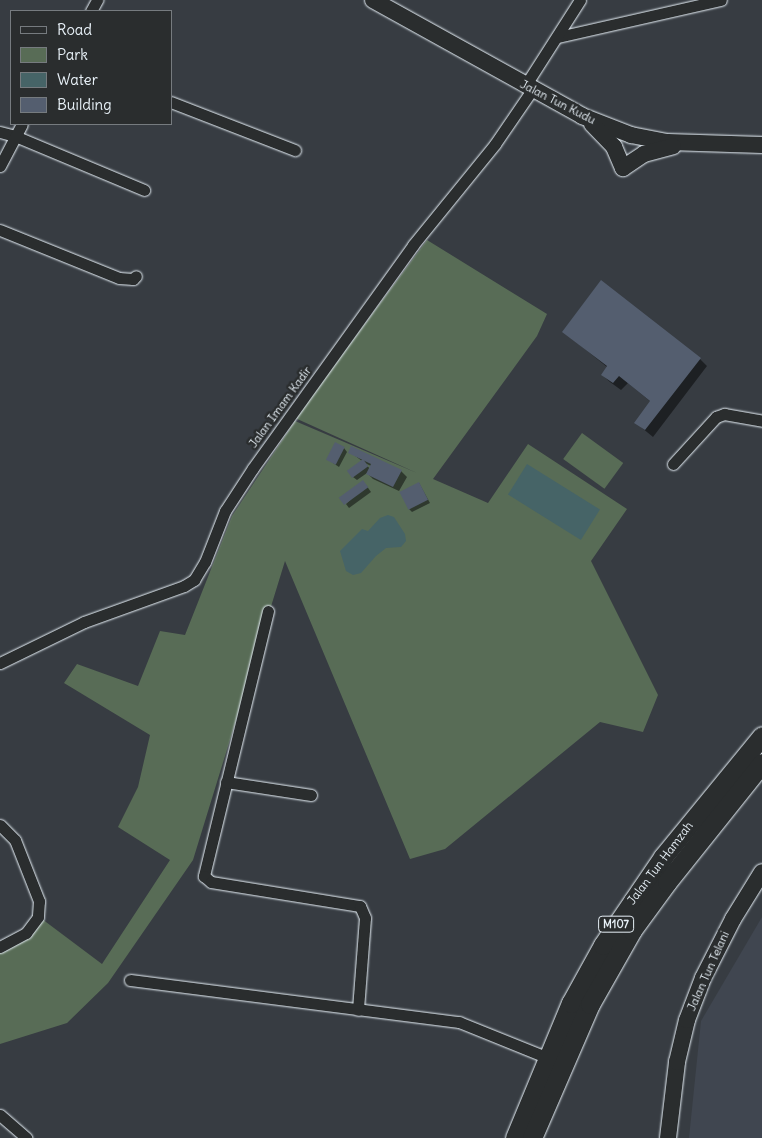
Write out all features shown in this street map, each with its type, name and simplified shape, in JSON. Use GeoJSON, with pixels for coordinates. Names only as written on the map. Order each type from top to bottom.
{"type":"FeatureCollection","features":[{"type":"Feature","properties":{"kind":"main road","name":"Jalan Tun Kudu"},"geometry":{"type":"LineString","coordinates":[[373,0],[528,88],[582,116],[631,135],[690,143],[762,145]]}},
{"type":"Feature","properties":{"kind":"main road"},"geometry":{"type":"LineString","coordinates":[[582,116],[606,137],[623,168],[644,154],[690,143]]}},
{"type":"Feature","properties":{"kind":"main road","name":"Jalan Tun Hamzah"},"geometry":{"type":"LineString","coordinates":[[515,1138],[571,1003],[603,944],[638,890],[762,736]]}},
{"type":"Feature","properties":{"kind":"main road","name":"Jalan Tun Hamzah"},"geometry":{"type":"LineString","coordinates":[[532,1138],[585,1013],[632,930],[667,882],[762,764]]}},
{"type":"Feature","properties":{"kind":"main road","name":"Jalan Tun Telani"},"geometry":{"type":"LineString","coordinates":[[668,1138],[678,1062],[687,1020],[703,978],[733,919],[762,872]]}},
{"type":"Feature","properties":{"kind":"street","name":"Jalan Imam Kadir"},"geometry":{"type":"LineString","coordinates":[[0,663],[84,622],[184,586],[194,580],[205,562],[225,511],[253,468],[412,245],[495,144],[580,0]]}},
{"type":"Feature","properties":{"kind":"street"},"geometry":{"type":"LineString","coordinates":[[558,37],[721,0]]}},
{"type":"Feature","properties":{"kind":"street"},"geometry":{"type":"LineString","coordinates":[[172,102],[294,150]]}},
{"type":"Feature","properties":{"kind":"street"},"geometry":{"type":"LineString","coordinates":[[0,166],[21,125]]}},
{"type":"Feature","properties":{"kind":"street"},"geometry":{"type":"LineString","coordinates":[[0,132],[15,136],[144,190]]}},
{"type":"Feature","properties":{"kind":"street"},"geometry":{"type":"LineString","coordinates":[[0,230],[119,278],[132,279],[136,276]]}},
{"type":"Feature","properties":{"kind":"street"},"geometry":{"type":"LineString","coordinates":[[673,464],[716,418],[724,414],[762,421]]}},
{"type":"Feature","properties":{"kind":"street"},"geometry":{"type":"LineString","coordinates":[[268,611],[204,877],[211,882],[360,906],[365,918],[358,1010]]}},
{"type":"Feature","properties":{"kind":"street"},"geometry":{"type":"LineString","coordinates":[[226,782],[311,794]]}},
{"type":"Feature","properties":{"kind":"street"},"geometry":{"type":"LineString","coordinates":[[0,825],[15,840],[39,901],[38,917],[26,933],[0,947]]}},
{"type":"Feature","properties":{"kind":"street"},"geometry":{"type":"LineString","coordinates":[[130,980],[459,1022],[548,1058]]}},
{"type":"Feature","properties":{"kind":"street"},"geometry":{"type":"LineString","coordinates":[[0,1115],[26,1138]]}},
{"type":"Feature","properties":{"kind":"shaded area"},"geometry":{"type":"Polygon","coordinates":[[[762,917],[762,1138],[689,1138],[701,1021],[762,917]]]}},
{"type":"Feature","properties":{"kind":"green space"},"geometry":{"type":"Polygon","coordinates":[[[427,240],[547,314],[537,336],[433,479],[488,503],[528,444],[627,509],[591,561],[658,695],[643,732],[600,722],[445,849],[410,859],[285,561],[193,860],[108,983],[67,1023],[0,1044],[0,953],[30,938],[42,919],[102,964],[170,860],[118,827],[138,787],[150,735],[64,683],[77,664],[138,686],[160,631],[185,635],[232,516],[295,421],[417,473],[295,418],[427,240]]]}},
{"type":"Feature","properties":{"kind":"green space"},"geometry":{"type":"Polygon","coordinates":[[[582,433],[623,463],[604,489],[563,459],[582,433]]]}},
{"type":"Feature","properties":{"kind":"water"},"geometry":{"type":"Polygon","coordinates":[[[527,464],[600,510],[581,540],[508,495],[527,464]]]}},
{"type":"Feature","properties":{"kind":"water"},"geometry":{"type":"Polygon","coordinates":[[[388,515],[394,517],[405,534],[406,541],[401,547],[386,548],[361,573],[353,575],[346,571],[340,551],[362,529],[368,531],[380,518],[388,515]]]}},
{"type":"Feature","properties":{"kind":"building"},"geometry":{"type":"Polygon","coordinates":[[[601,280],[701,358],[645,430],[634,423],[650,401],[619,376],[613,383],[601,375],[607,366],[562,332],[601,280]]]}},
{"type":"Feature","properties":{"kind":"building"},"geometry":{"type":"Polygon","coordinates":[[[335,442],[345,447],[336,465],[326,460],[335,442]]]}},
{"type":"Feature","properties":{"kind":"building"},"geometry":{"type":"Polygon","coordinates":[[[351,446],[402,470],[393,487],[366,474],[371,464],[348,453],[351,446]]]}},
{"type":"Feature","properties":{"kind":"building"},"geometry":{"type":"Polygon","coordinates":[[[363,459],[368,466],[352,478],[347,471],[363,459]]]}},
{"type":"Feature","properties":{"kind":"building"},"geometry":{"type":"Polygon","coordinates":[[[363,480],[368,487],[344,505],[339,498],[363,480]]]}},
{"type":"Feature","properties":{"kind":"building"},"geometry":{"type":"Polygon","coordinates":[[[419,482],[428,500],[408,510],[399,492],[419,482]]]}}]}
